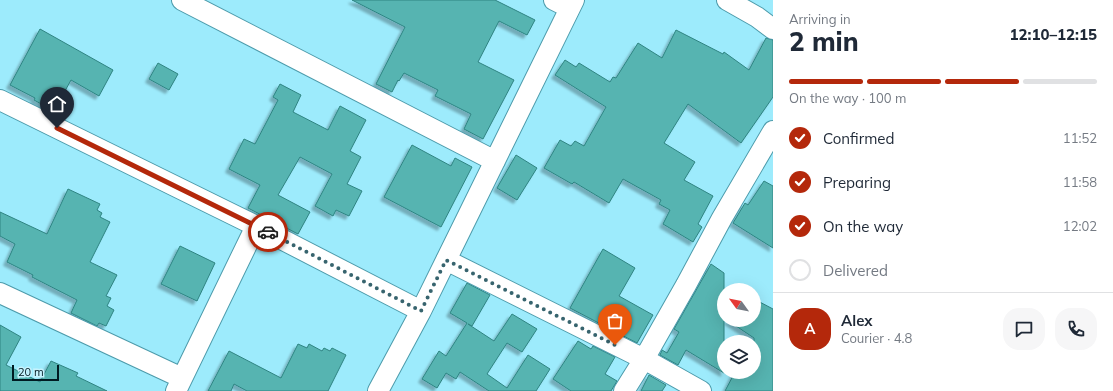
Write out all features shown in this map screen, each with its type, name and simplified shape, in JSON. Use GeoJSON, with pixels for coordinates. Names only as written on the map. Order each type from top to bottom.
{"type":"FeatureCollection","features":[{"type":"Feature","properties":{"kind":"street"},"geometry":{"type":"LineString","coordinates":[[182,0],[495,161]]}},
{"type":"Feature","properties":{"kind":"street"},"geometry":{"type":"LineString","coordinates":[[727,0],[773,29]]}},
{"type":"Feature","properties":{"kind":"street"},"geometry":{"type":"LineString","coordinates":[[378,391],[421,311],[495,161],[566,3]]}},
{"type":"Feature","properties":{"kind":"street"},"geometry":{"type":"LineString","coordinates":[[0,100],[256,226],[421,311]]}},
{"type":"Feature","properties":{"kind":"street"},"geometry":{"type":"LineString","coordinates":[[624,391],[644,359],[722,218],[773,131]]}},
{"type":"Feature","properties":{"kind":"street"},"geometry":{"type":"LineString","coordinates":[[0,293],[179,384],[256,226]]}},
{"type":"Feature","properties":{"kind":"street"},"geometry":{"type":"LineString","coordinates":[[446,260],[644,359],[701,391]]}},
{"type":"Feature","properties":{"kind":"building"},"geometry":{"type":"Polygon","coordinates":[[[352,0],[495,0],[535,20],[527,35],[499,21],[478,62],[514,80],[483,139],[464,129],[471,114],[435,96],[438,90],[404,73],[399,81],[398,80],[392,92],[376,84],[405,27],[352,0]]]}},
{"type":"Feature","properties":{"kind":"building"},"geometry":{"type":"Polygon","coordinates":[[[40,29],[113,70],[99,96],[71,80],[54,111],[34,100],[35,98],[10,85],[40,29]]]}},
{"type":"Feature","properties":{"kind":"building"},"geometry":{"type":"Polygon","coordinates":[[[676,30],[723,54],[724,52],[749,70],[766,38],[773,40],[773,97],[741,143],[688,104],[664,143],[695,162],[684,180],[713,196],[698,224],[702,227],[693,242],[663,224],[670,210],[659,204],[661,200],[623,179],[609,203],[574,182],[572,184],[544,168],[560,140],[571,146],[575,141],[584,146],[606,107],[555,75],[565,60],[576,67],[579,63],[610,82],[613,77],[616,78],[638,43],[662,58],[676,30]]]}},
{"type":"Feature","properties":{"kind":"building"},"geometry":{"type":"Polygon","coordinates":[[[158,63],[178,74],[169,90],[149,79],[158,63]]]}},
{"type":"Feature","properties":{"kind":"building"},"geometry":{"type":"Polygon","coordinates":[[[280,84],[301,95],[293,112],[328,130],[340,106],[366,120],[350,151],[361,157],[347,184],[362,191],[349,216],[336,210],[333,216],[315,206],[332,174],[300,157],[278,195],[310,212],[298,234],[248,208],[260,185],[229,169],[244,139],[255,144],[278,100],[273,97],[280,84]]]}},
{"type":"Feature","properties":{"kind":"building"},"geometry":{"type":"Polygon","coordinates":[[[412,145],[451,166],[455,158],[472,167],[441,227],[384,197],[412,145]]]}},
{"type":"Feature","properties":{"kind":"building"},"geometry":{"type":"Polygon","coordinates":[[[516,155],[537,168],[517,200],[497,188],[516,155]]]}},
{"type":"Feature","properties":{"kind":"building"},"geometry":{"type":"Polygon","coordinates":[[[764,181],[773,186],[773,248],[733,223],[745,203],[748,205],[764,181]]]}},
{"type":"Feature","properties":{"kind":"building"},"geometry":{"type":"Polygon","coordinates":[[[68,189],[100,204],[97,210],[102,213],[100,217],[110,222],[90,262],[117,275],[106,296],[111,298],[107,306],[114,310],[106,326],[99,323],[97,326],[71,313],[77,300],[32,277],[33,275],[7,262],[15,244],[0,236],[0,212],[47,234],[68,189]]]}},
{"type":"Feature","properties":{"kind":"building"},"geometry":{"type":"Polygon","coordinates":[[[180,246],[215,263],[197,301],[161,284],[180,246]]]}},
{"type":"Feature","properties":{"kind":"building"},"geometry":{"type":"Polygon","coordinates":[[[603,249],[635,268],[619,296],[653,315],[637,343],[570,308],[603,249]]]}},
{"type":"Feature","properties":{"kind":"building"},"geometry":{"type":"Polygon","coordinates":[[[711,264],[724,273],[724,283],[717,283],[717,327],[724,327],[724,335],[717,335],[717,369],[686,350],[678,365],[660,355],[662,350],[667,353],[679,332],[674,329],[711,264]]]}},
{"type":"Feature","properties":{"kind":"building"},"geometry":{"type":"Polygon","coordinates":[[[467,283],[490,295],[472,326],[468,324],[494,341],[512,314],[537,329],[522,352],[507,343],[487,374],[507,388],[528,355],[550,369],[536,391],[489,391],[460,372],[456,379],[446,373],[437,388],[422,379],[439,351],[446,356],[467,323],[450,313],[467,283]]]}},
{"type":"Feature","properties":{"kind":"building"},"geometry":{"type":"Polygon","coordinates":[[[761,303],[773,309],[773,391],[725,391],[731,379],[761,379],[761,335],[750,335],[738,327],[761,327],[761,303]]]}},
{"type":"Feature","properties":{"kind":"building"},"geometry":{"type":"Polygon","coordinates":[[[0,325],[21,337],[6,365],[40,382],[51,361],[78,373],[76,376],[107,391],[0,391],[0,325]]]}},
{"type":"Feature","properties":{"kind":"building"},"geometry":{"type":"Polygon","coordinates":[[[578,341],[591,349],[593,346],[615,357],[605,374],[617,381],[611,391],[571,391],[553,379],[578,341]]]}},
{"type":"Feature","properties":{"kind":"building"},"geometry":{"type":"Polygon","coordinates":[[[298,344],[307,348],[309,344],[322,351],[324,348],[330,351],[332,348],[346,355],[328,391],[247,391],[234,384],[231,391],[208,391],[229,351],[281,378],[298,344]]]}},
{"type":"Feature","properties":{"kind":"building"},"geometry":{"type":"Polygon","coordinates":[[[649,375],[666,385],[662,391],[641,391],[649,375]]]}},
{"type":"Feature","properties":{"kind":"way so far"},"geometry":{"type":"LineString","coordinates":[[268,232],[421,311],[446,260],[615,345]]}},
{"type":"Feature","properties":{"kind":"route"},"geometry":{"type":"LineString","coordinates":[[57,128],[268,232]]}}]}
